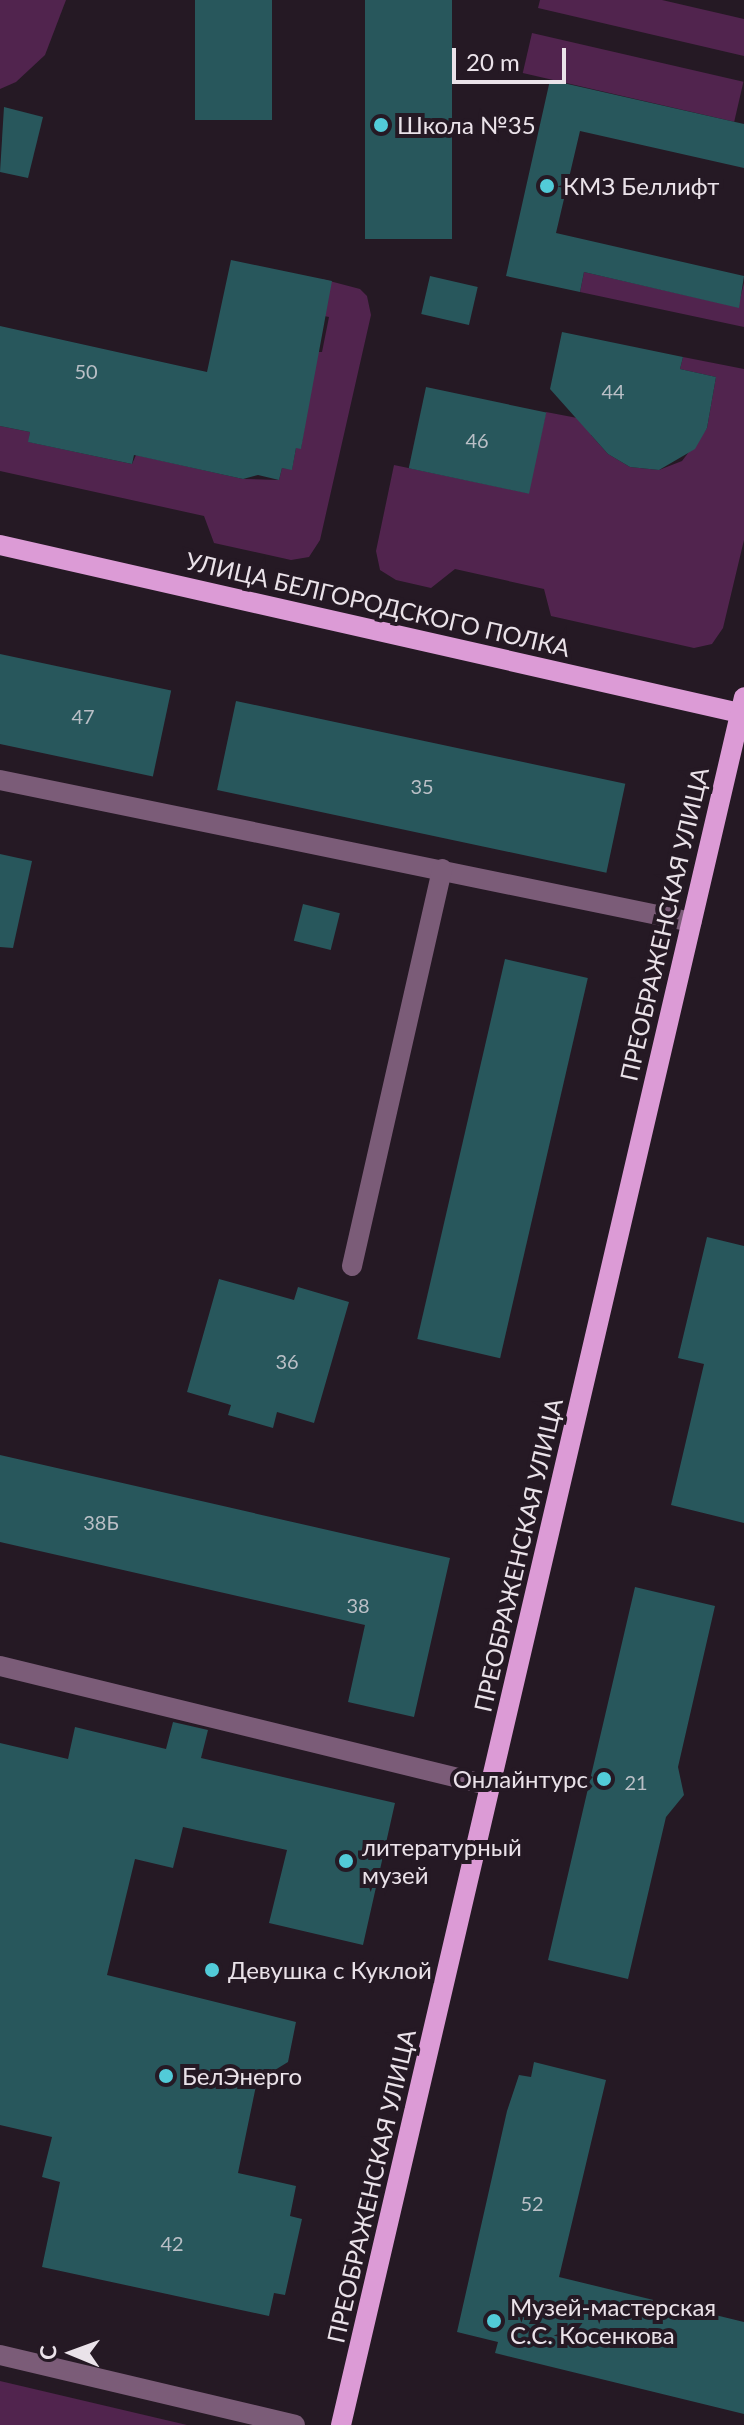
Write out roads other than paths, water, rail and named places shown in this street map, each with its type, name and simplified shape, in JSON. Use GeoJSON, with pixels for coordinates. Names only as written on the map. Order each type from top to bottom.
{"type":"FeatureCollection","features":[{"type":"Feature","properties":{"kind":"main road","name":"УЛИЦА БЕЛГОРОДСКОГО ПОЛКА"},"geometry":{"type":"LineString","coordinates":[[0,545],[743,708]]}},
{"type":"Feature","properties":{"kind":"main road","name":"ПРЕОБРАЖЕНСКАЯ УЛИЦА"},"geometry":{"type":"LineString","coordinates":[[341,2425],[743,708]]}},
{"type":"Feature","properties":{"kind":"street"},"geometry":{"type":"LineString","coordinates":[[0,780],[692,922]]}},
{"type":"Feature","properties":{"kind":"street"},"geometry":{"type":"LineString","coordinates":[[352,1266],[442,869]]}},
{"type":"Feature","properties":{"kind":"street"},"geometry":{"type":"LineString","coordinates":[[0,1666],[491,1786]]}},
{"type":"Feature","properties":{"kind":"street"},"geometry":{"type":"LineString","coordinates":[[0,2355],[295,2425]]}},
{"type":"Feature","properties":{"kind":"place","name":"Школа №35"},"geometry":{"type":"Point","coordinates":[381,125]}},
{"type":"Feature","properties":{"kind":"place","name":"КМЗ Беллифт"},"geometry":{"type":"Point","coordinates":[547,186]}},
{"type":"Feature","properties":{"kind":"place","name":"Онлайнтурс"},"geometry":{"type":"Point","coordinates":[604,1779]}},
{"type":"Feature","properties":{"kind":"place","name":"литературный музей"},"geometry":{"type":"Point","coordinates":[346,1861]}},
{"type":"Feature","properties":{"kind":"place","name":"Девушка с Куклой"},"geometry":{"type":"Point","coordinates":[212,1970]}},
{"type":"Feature","properties":{"kind":"place","name":"БелЭнерго"},"geometry":{"type":"Point","coordinates":[166,2076]}},
{"type":"Feature","properties":{"kind":"place","name":"Музей-мастерская С.С. Косенкова"},"geometry":{"type":"Point","coordinates":[494,2321]}}]}
